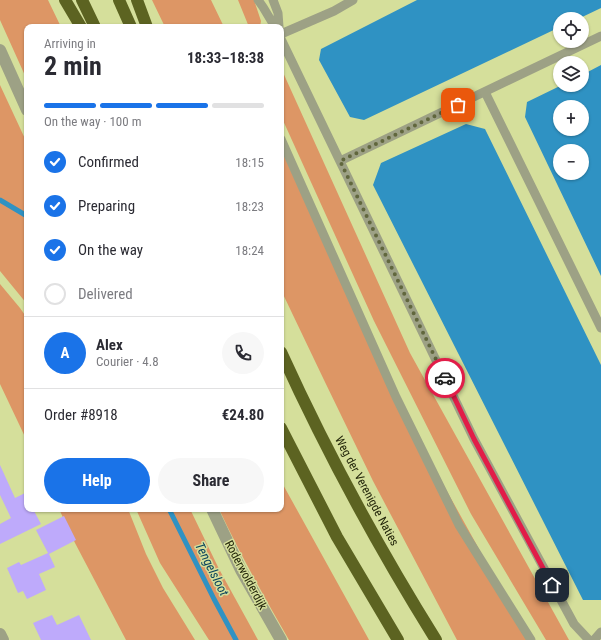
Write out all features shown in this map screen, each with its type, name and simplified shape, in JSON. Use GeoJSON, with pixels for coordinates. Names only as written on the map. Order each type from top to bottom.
{"type":"FeatureCollection","features":[{"type":"Feature","properties":{"kind":"highway"},"geometry":{"type":"LineString","coordinates":[[65,0],[78,24]]}},
{"type":"Feature","properties":{"kind":"highway"},"geometry":{"type":"LineString","coordinates":[[82,0],[94,24]]}},
{"type":"Feature","properties":{"kind":"highway"},"geometry":{"type":"LineString","coordinates":[[119,0],[130,24]]}},
{"type":"Feature","properties":{"kind":"highway"},"geometry":{"type":"LineString","coordinates":[[137,0],[146,24]]}},
{"type":"Feature","properties":{"kind":"highway","name":"Weg der Verenigde Naties"},"geometry":{"type":"LineString","coordinates":[[284,358],[343,478],[380,546],[436,640]]}},
{"type":"Feature","properties":{"kind":"highway"},"geometry":{"type":"LineString","coordinates":[[284,434],[337,538],[398,640]]}},
{"type":"Feature","properties":{"kind":"street"},"geometry":{"type":"LineString","coordinates":[[0,50],[24,103]]}},
{"type":"Feature","properties":{"kind":"street","name":"Roderwolderdijk"},"geometry":{"type":"LineString","coordinates":[[213,512],[241,570],[281,640]]}},
{"type":"Feature","properties":{"kind":"street"},"geometry":{"type":"LineString","coordinates":[[0,634],[3,640]]}},
{"type":"Feature","properties":{"kind":"lane"},"geometry":{"type":"LineString","coordinates":[[258,0],[273,24]]}},
{"type":"Feature","properties":{"kind":"lane"},"geometry":{"type":"LineString","coordinates":[[273,0],[278,13],[279,24]]}},
{"type":"Feature","properties":{"kind":"lane"},"geometry":{"type":"LineString","coordinates":[[284,33],[334,11],[353,0]]}},
{"type":"Feature","properties":{"kind":"lane"},"geometry":{"type":"LineString","coordinates":[[340,161],[601,36]]}},
{"type":"Feature","properties":{"kind":"lane"},"geometry":{"type":"LineString","coordinates":[[284,45],[474,439],[574,624],[589,640]]}},
{"type":"Feature","properties":{"kind":"lane"},"geometry":{"type":"LineString","coordinates":[[484,92],[601,328]]}},
{"type":"Feature","properties":{"kind":"lane"},"geometry":{"type":"LineString","coordinates":[[284,146],[396,397],[459,525],[531,640]]}},
{"type":"Feature","properties":{"kind":"lane"},"geometry":{"type":"LineString","coordinates":[[594,640],[601,632]]}},
{"type":"Feature","properties":{"kind":"shaded area"},"geometry":{"type":"Polygon","coordinates":[[[0,0],[48,0],[60,24],[24,24],[24,73],[0,20],[0,0]]]}},
{"type":"Feature","properties":{"kind":"shaded area"},"geometry":{"type":"Polygon","coordinates":[[[152,0],[211,0],[223,24],[164,24],[152,0]]]}},
{"type":"Feature","properties":{"kind":"shaded area"},"geometry":{"type":"Polygon","coordinates":[[[238,0],[254,0],[261,21],[260,24],[248,24],[238,0]]]}},
{"type":"Feature","properties":{"kind":"shaded area"},"geometry":{"type":"Polygon","coordinates":[[[284,75],[410,353],[569,640],[546,640],[471,514],[374,321],[284,123],[284,75]]]}},
{"type":"Feature","properties":{"kind":"shaded area"},"geometry":{"type":"Polygon","coordinates":[[[0,85],[24,137],[24,300],[0,271],[0,85]]]}},
{"type":"Feature","properties":{"kind":"shaded area"},"geometry":{"type":"Polygon","coordinates":[[[284,156],[393,394],[509,603],[532,640],[457,640],[373,481],[284,296],[284,156]]]}},
{"type":"Feature","properties":{"kind":"shaded area"},"geometry":{"type":"Polygon","coordinates":[[[0,284],[24,314],[24,435],[0,384],[0,284]]]}},
{"type":"Feature","properties":{"kind":"shaded area"},"geometry":{"type":"Polygon","coordinates":[[[284,486],[369,640],[289,640],[261,592],[220,512],[284,512],[284,486]]]}},
{"type":"Feature","properties":{"kind":"shaded area"},"geometry":{"type":"Polygon","coordinates":[[[60,512],[129,512],[146,554],[163,588],[195,640],[126,640],[60,512]]]}},
{"type":"Feature","properties":{"kind":"shaded area"},"geometry":{"type":"Polygon","coordinates":[[[137,512],[191,512],[219,569],[258,640],[209,640],[160,563],[137,512]]]}},
{"type":"Feature","properties":{"kind":"water"},"geometry":{"type":"Polygon","coordinates":[[[417,0],[601,0],[601,8],[589,14],[589,12],[553,12],[553,30],[364,120],[350,117],[319,60],[321,49],[417,0]]]}},
{"type":"Feature","properties":{"kind":"water"},"geometry":{"type":"Polygon","coordinates":[[[601,65],[601,276],[555,180],[589,180],[589,144],[553,144],[553,176],[525,117],[527,102],[553,89],[553,92],[589,92],[589,71],[601,65]]]}},
{"type":"Feature","properties":{"kind":"water"},"geometry":{"type":"Polygon","coordinates":[[[466,124],[485,129],[601,365],[601,600],[583,600],[373,185],[381,163],[466,124]]]}},
{"type":"Feature","properties":{"kind":"building"},"geometry":{"type":"Polygon","coordinates":[[[0,465],[15,498],[24,494],[24,512],[35,512],[41,524],[0,544],[0,524],[11,518],[0,495],[0,465]]]}},
{"type":"Feature","properties":{"kind":"building"},"geometry":{"type":"Polygon","coordinates":[[[64,516],[76,540],[49,554],[55,567],[39,574],[46,590],[27,599],[23,591],[18,593],[7,568],[19,562],[21,565],[48,553],[36,530],[64,516]]]}},
{"type":"Feature","properties":{"kind":"building"},"geometry":{"type":"Polygon","coordinates":[[[52,615],[57,625],[79,615],[91,640],[41,640],[33,623],[52,615]]]}},
{"type":"Feature","properties":{"kind":"waterway","name":"Tengelsloot"},"geometry":{"type":"LineString","coordinates":[[0,200],[24,214]]}},
{"type":"Feature","properties":{"kind":"waterway","name":"Tengelsloot"},"geometry":{"type":"LineString","coordinates":[[170,512],[236,640]]}},
{"type":"Feature","properties":{"kind":"way so far"},"geometry":{"type":"LineString","coordinates":[[445,378],[340,161],[458,105]]}},
{"type":"Feature","properties":{"kind":"route"},"geometry":{"type":"LineString","coordinates":[[445,378],[474,439],[552,585]]}}]}
